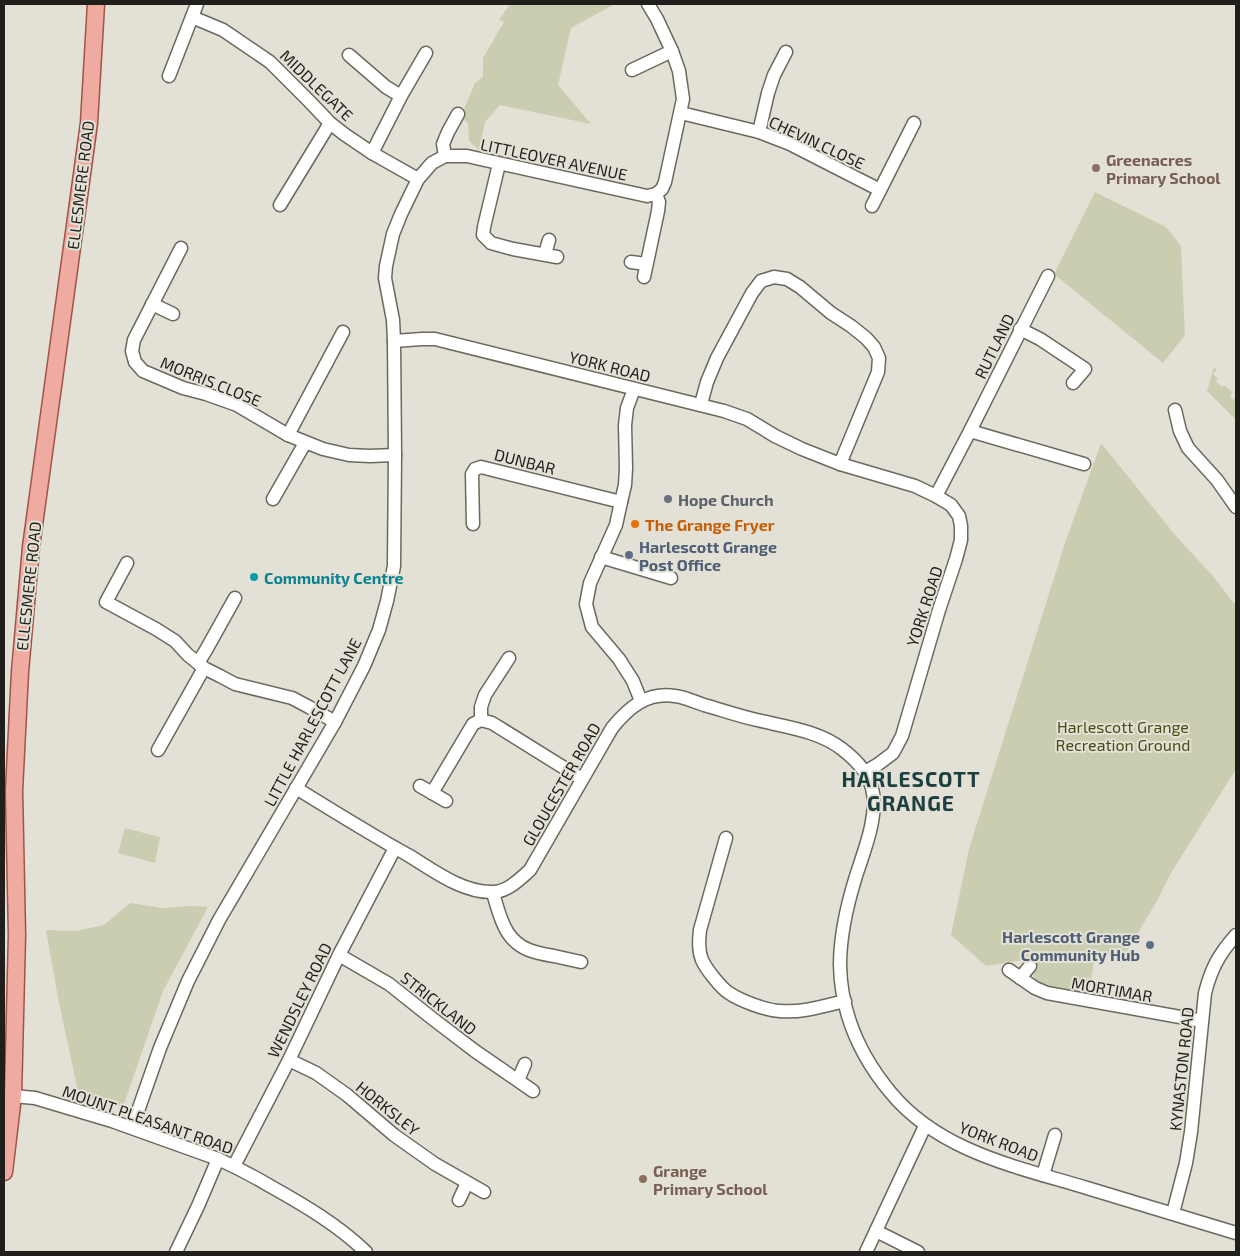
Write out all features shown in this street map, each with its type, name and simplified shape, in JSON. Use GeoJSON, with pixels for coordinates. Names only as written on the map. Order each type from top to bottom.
{"type":"FeatureCollection","features":[{"type":"Feature","properties":{"kind":"main road","name":"ELLESMERE ROAD"},"geometry":{"type":"LineString","coordinates":[[4,1172],[13,1096],[17,935],[14,791],[20,672],[31,547],[89,123],[96,4]]}},
{"type":"Feature","properties":{"kind":"street"},"geometry":{"type":"LineString","coordinates":[[169,76],[197,4]]}},
{"type":"Feature","properties":{"kind":"street"},"geometry":{"type":"LineString","coordinates":[[631,262],[645,271],[656,226],[659,202],[656,194],[662,189],[665,182],[683,99],[682,85],[672,51],[648,4]]}},
{"type":"Feature","properties":{"kind":"street","name":"MIDDLEGATE"},"geometry":{"type":"LineString","coordinates":[[192,17],[223,30],[270,62],[330,123],[372,153],[418,179]]}},
{"type":"Feature","properties":{"kind":"street"},"geometry":{"type":"LineString","coordinates":[[632,70],[672,51]]}},
{"type":"Feature","properties":{"kind":"street"},"geometry":{"type":"LineString","coordinates":[[759,132],[774,75],[786,52]]}},
{"type":"Feature","properties":{"kind":"street"},"geometry":{"type":"LineString","coordinates":[[372,153],[401,96],[426,53]]}},
{"type":"Feature","properties":{"kind":"street"},"geometry":{"type":"LineString","coordinates":[[349,55],[386,87],[401,96]]}},
{"type":"Feature","properties":{"kind":"street","name":"CHEVIN CLOSE"},"geometry":{"type":"LineString","coordinates":[[681,113],[759,132],[790,144],[880,190]]}},
{"type":"Feature","properties":{"kind":"street"},"geometry":{"type":"LineString","coordinates":[[445,156],[443,144],[458,114]]}},
{"type":"Feature","properties":{"kind":"street"},"geometry":{"type":"LineString","coordinates":[[280,205],[330,123]]}},
{"type":"Feature","properties":{"kind":"street"},"geometry":{"type":"LineString","coordinates":[[872,206],[914,123]]}},
{"type":"Feature","properties":{"kind":"street","name":"LITTLEOVER AVENUE"},"geometry":{"type":"LineString","coordinates":[[445,156],[467,156],[647,196],[656,194]]}},
{"type":"Feature","properties":{"kind":"street","name":"LITTLE HARLESCOTT LANE"},"geometry":{"type":"LineString","coordinates":[[132,1128],[160,1048],[188,981],[219,920],[335,722],[364,666],[379,630],[394,566],[394,341],[386,266],[393,234],[418,179],[432,162],[445,156]]}},
{"type":"Feature","properties":{"kind":"street"},"geometry":{"type":"LineString","coordinates":[[499,164],[483,236],[491,243],[551,256],[549,240]]}},
{"type":"Feature","properties":{"kind":"street","name":"MORRIS CLOSE"},"geometry":{"type":"LineString","coordinates":[[181,248],[134,340],[132,351],[135,362],[143,372],[237,406],[288,435],[323,449],[349,455],[395,455]]}},
{"type":"Feature","properties":{"kind":"street","name":"RUTLAND"},"geometry":{"type":"LineString","coordinates":[[936,496],[1048,276]]}},
{"type":"Feature","properties":{"kind":"street"},"geometry":{"type":"LineString","coordinates":[[701,404],[707,382],[717,358],[752,293],[762,281],[774,277],[787,279],[866,338],[879,358],[878,372],[840,464]]}},
{"type":"Feature","properties":{"kind":"street"},"geometry":{"type":"LineString","coordinates":[[152,304],[173,314]]}},
{"type":"Feature","properties":{"kind":"street"},"geometry":{"type":"LineString","coordinates":[[1020,329],[1089,365],[1073,383]]}},
{"type":"Feature","properties":{"kind":"street"},"geometry":{"type":"LineString","coordinates":[[288,435],[343,332]]}},
{"type":"Feature","properties":{"kind":"street","name":"YORK ROAD"},"geometry":{"type":"LineString","coordinates":[[394,341],[435,339],[724,410],[746,419],[802,449],[840,464],[915,486],[951,505],[959,516],[961,540],[938,610],[902,736],[893,752],[865,772],[872,788],[874,806],[872,822],[846,914],[840,964],[845,1001],[852,1030],[874,1070],[892,1094],[925,1126],[949,1141],[978,1154],[1042,1175],[1236,1233]]}},
{"type":"Feature","properties":{"kind":"street"},"geometry":{"type":"LineString","coordinates":[[634,389],[627,408],[625,426],[625,485],[616,525],[590,583],[586,604],[592,628],[619,659],[633,682],[641,701]]}},
{"type":"Feature","properties":{"kind":"street"},"geometry":{"type":"LineString","coordinates":[[1175,410],[1180,431],[1188,448],[1217,480],[1236,507]]}},
{"type":"Feature","properties":{"kind":"street"},"geometry":{"type":"LineString","coordinates":[[970,430],[1084,464]]}},
{"type":"Feature","properties":{"kind":"street"},"geometry":{"type":"LineString","coordinates":[[273,499],[305,443]]}},
{"type":"Feature","properties":{"kind":"street","name":"DUNBAR"},"geometry":{"type":"LineString","coordinates":[[473,524],[472,474],[475,469],[480,467],[621,502]]}},
{"type":"Feature","properties":{"kind":"street"},"geometry":{"type":"LineString","coordinates":[[601,557],[671,578]]}},
{"type":"Feature","properties":{"kind":"street"},"geometry":{"type":"LineString","coordinates":[[127,563],[106,602],[175,641],[201,665],[236,684],[292,698],[335,722]]}},
{"type":"Feature","properties":{"kind":"street"},"geometry":{"type":"LineString","coordinates":[[158,750],[201,665],[206,650],[235,598]]}},
{"type":"Feature","properties":{"kind":"street"},"geometry":{"type":"LineString","coordinates":[[480,720],[481,707],[485,695],[509,658]]}},
{"type":"Feature","properties":{"kind":"street","name":"GLOUCESTER ROAD"},"geometry":{"type":"LineString","coordinates":[[493,892],[517,882],[530,870],[612,728],[623,714],[641,701],[659,695],[677,696],[753,720],[803,731],[825,739],[841,748],[865,772]]}},
{"type":"Feature","properties":{"kind":"street"},"geometry":{"type":"LineString","coordinates":[[432,793],[473,724],[480,720],[492,723],[582,779]]}},
{"type":"Feature","properties":{"kind":"street"},"geometry":{"type":"LineString","coordinates":[[420,786],[446,801]]}},
{"type":"Feature","properties":{"kind":"street"},"geometry":{"type":"LineString","coordinates":[[296,788],[460,885],[476,891],[493,892],[502,921],[516,944],[526,950],[581,962]]}},
{"type":"Feature","properties":{"kind":"street"},"geometry":{"type":"LineString","coordinates":[[726,838],[700,930],[699,943],[702,961],[712,976],[728,993],[754,1005],[779,1011],[808,1010],[845,1001]]}},
{"type":"Feature","properties":{"kind":"street","name":"WENDSLEY ROAD"},"geometry":{"type":"LineString","coordinates":[[234,1166],[288,1060],[338,955],[395,848]]}},
{"type":"Feature","properties":{"kind":"street","name":"KYNASTON ROAD"},"geometry":{"type":"LineString","coordinates":[[1173,1214],[1186,1163],[1191,1132],[1205,993],[1209,977],[1217,960],[1236,935]]}},
{"type":"Feature","properties":{"kind":"street","name":"STRICKLAND"},"geometry":{"type":"LineString","coordinates":[[338,955],[389,984],[475,1051],[533,1090]]}},
{"type":"Feature","properties":{"kind":"street"},"geometry":{"type":"LineString","coordinates":[[1020,978],[1030,966]]}},
{"type":"Feature","properties":{"kind":"street","name":"MORTIMAR"},"geometry":{"type":"LineString","coordinates":[[1009,970],[1047,993],[1202,1021]]}},
{"type":"Feature","properties":{"kind":"street","name":"HORKSLEY"},"geometry":{"type":"LineString","coordinates":[[288,1060],[316,1073],[347,1095],[394,1135],[435,1164],[484,1192]]}},
{"type":"Feature","properties":{"kind":"street"},"geometry":{"type":"LineString","coordinates":[[518,1080],[525,1064]]}},
{"type":"Feature","properties":{"kind":"street","name":"MOUNT PLEASANT ROAD"},"geometry":{"type":"LineString","coordinates":[[13,1096],[35,1098],[132,1128],[234,1166],[298,1201],[332,1224],[366,1252]]}},
{"type":"Feature","properties":{"kind":"street"},"geometry":{"type":"LineString","coordinates":[[866,1252],[925,1126]]}},
{"type":"Feature","properties":{"kind":"street","name":"YORK ROAD"},"geometry":{"type":"LineString","coordinates":[[1042,1175],[1055,1135]]}},
{"type":"Feature","properties":{"kind":"street"},"geometry":{"type":"LineString","coordinates":[[176,1252],[218,1159]]}},
{"type":"Feature","properties":{"kind":"street"},"geometry":{"type":"LineString","coordinates":[[459,1200],[467,1183]]}},
{"type":"Feature","properties":{"kind":"street"},"geometry":{"type":"LineString","coordinates":[[876,1231],[918,1252]]}},
{"type":"Feature","properties":{"kind":"green space"},"geometry":{"type":"Polygon","coordinates":[[[510,4],[615,4],[571,28],[558,85],[591,124],[500,105],[485,122],[479,150],[469,141],[468,123],[461,116],[475,83],[483,77],[483,58],[504,22],[499,20],[510,4]]]}},
{"type":"Feature","properties":{"kind":"green space"},"geometry":{"type":"Polygon","coordinates":[[[1095,192],[1166,227],[1181,246],[1185,335],[1163,363],[1054,274],[1095,192]]]}},
{"type":"Feature","properties":{"kind":"green space"},"geometry":{"type":"Polygon","coordinates":[[[1214,367],[1217,370],[1213,374],[1218,379],[1216,382],[1222,387],[1224,385],[1232,392],[1230,396],[1233,400],[1236,397],[1236,420],[1207,391],[1214,367]]]}},
{"type":"Feature","properties":{"kind":"green space","name":"Harlescott Grange Recreation Ground"},"geometry":{"type":"Polygon","coordinates":[[[1101,443],[1176,536],[1212,575],[1236,606],[1236,769],[1171,873],[1157,901],[1124,956],[1095,953],[1089,995],[1037,985],[1030,966],[1023,960],[986,966],[951,935],[969,849],[1064,546],[1101,443]]]}},
{"type":"Feature","properties":{"kind":"green space"},"geometry":{"type":"Polygon","coordinates":[[[125,828],[160,837],[155,863],[118,853],[125,828]]]}},
{"type":"Feature","properties":{"kind":"green space"},"geometry":{"type":"Polygon","coordinates":[[[130,903],[163,908],[208,907],[163,991],[123,1107],[79,1096],[46,930],[76,931],[104,925],[130,903]]]}},
{"type":"Feature","properties":{"kind":"place","name":"Greenacres Primary School"},"geometry":{"type":"Point","coordinates":[1096,168]}},
{"type":"Feature","properties":{"kind":"place","name":"Hope Church"},"geometry":{"type":"Point","coordinates":[668,499]}},
{"type":"Feature","properties":{"kind":"place","name":"The Grange Fryer"},"geometry":{"type":"Point","coordinates":[635,524]}},
{"type":"Feature","properties":{"kind":"place","name":"Harlescott Grange Post Office"},"geometry":{"type":"Point","coordinates":[629,555]}},
{"type":"Feature","properties":{"kind":"place","name":"Community Centre"},"geometry":{"type":"Point","coordinates":[254,577]}},
{"type":"Feature","properties":{"kind":"place","name":"Harlescott Grange Community Hub"},"geometry":{"type":"Point","coordinates":[1150,945]}},
{"type":"Feature","properties":{"kind":"place","name":"Grange Primary School"},"geometry":{"type":"Point","coordinates":[643,1179]}},
{"type":"Feature","properties":{"kind":"district","name":"HARLESCOTT GRANGE"},"geometry":{"type":"Point","coordinates":[911,790]}}]}
